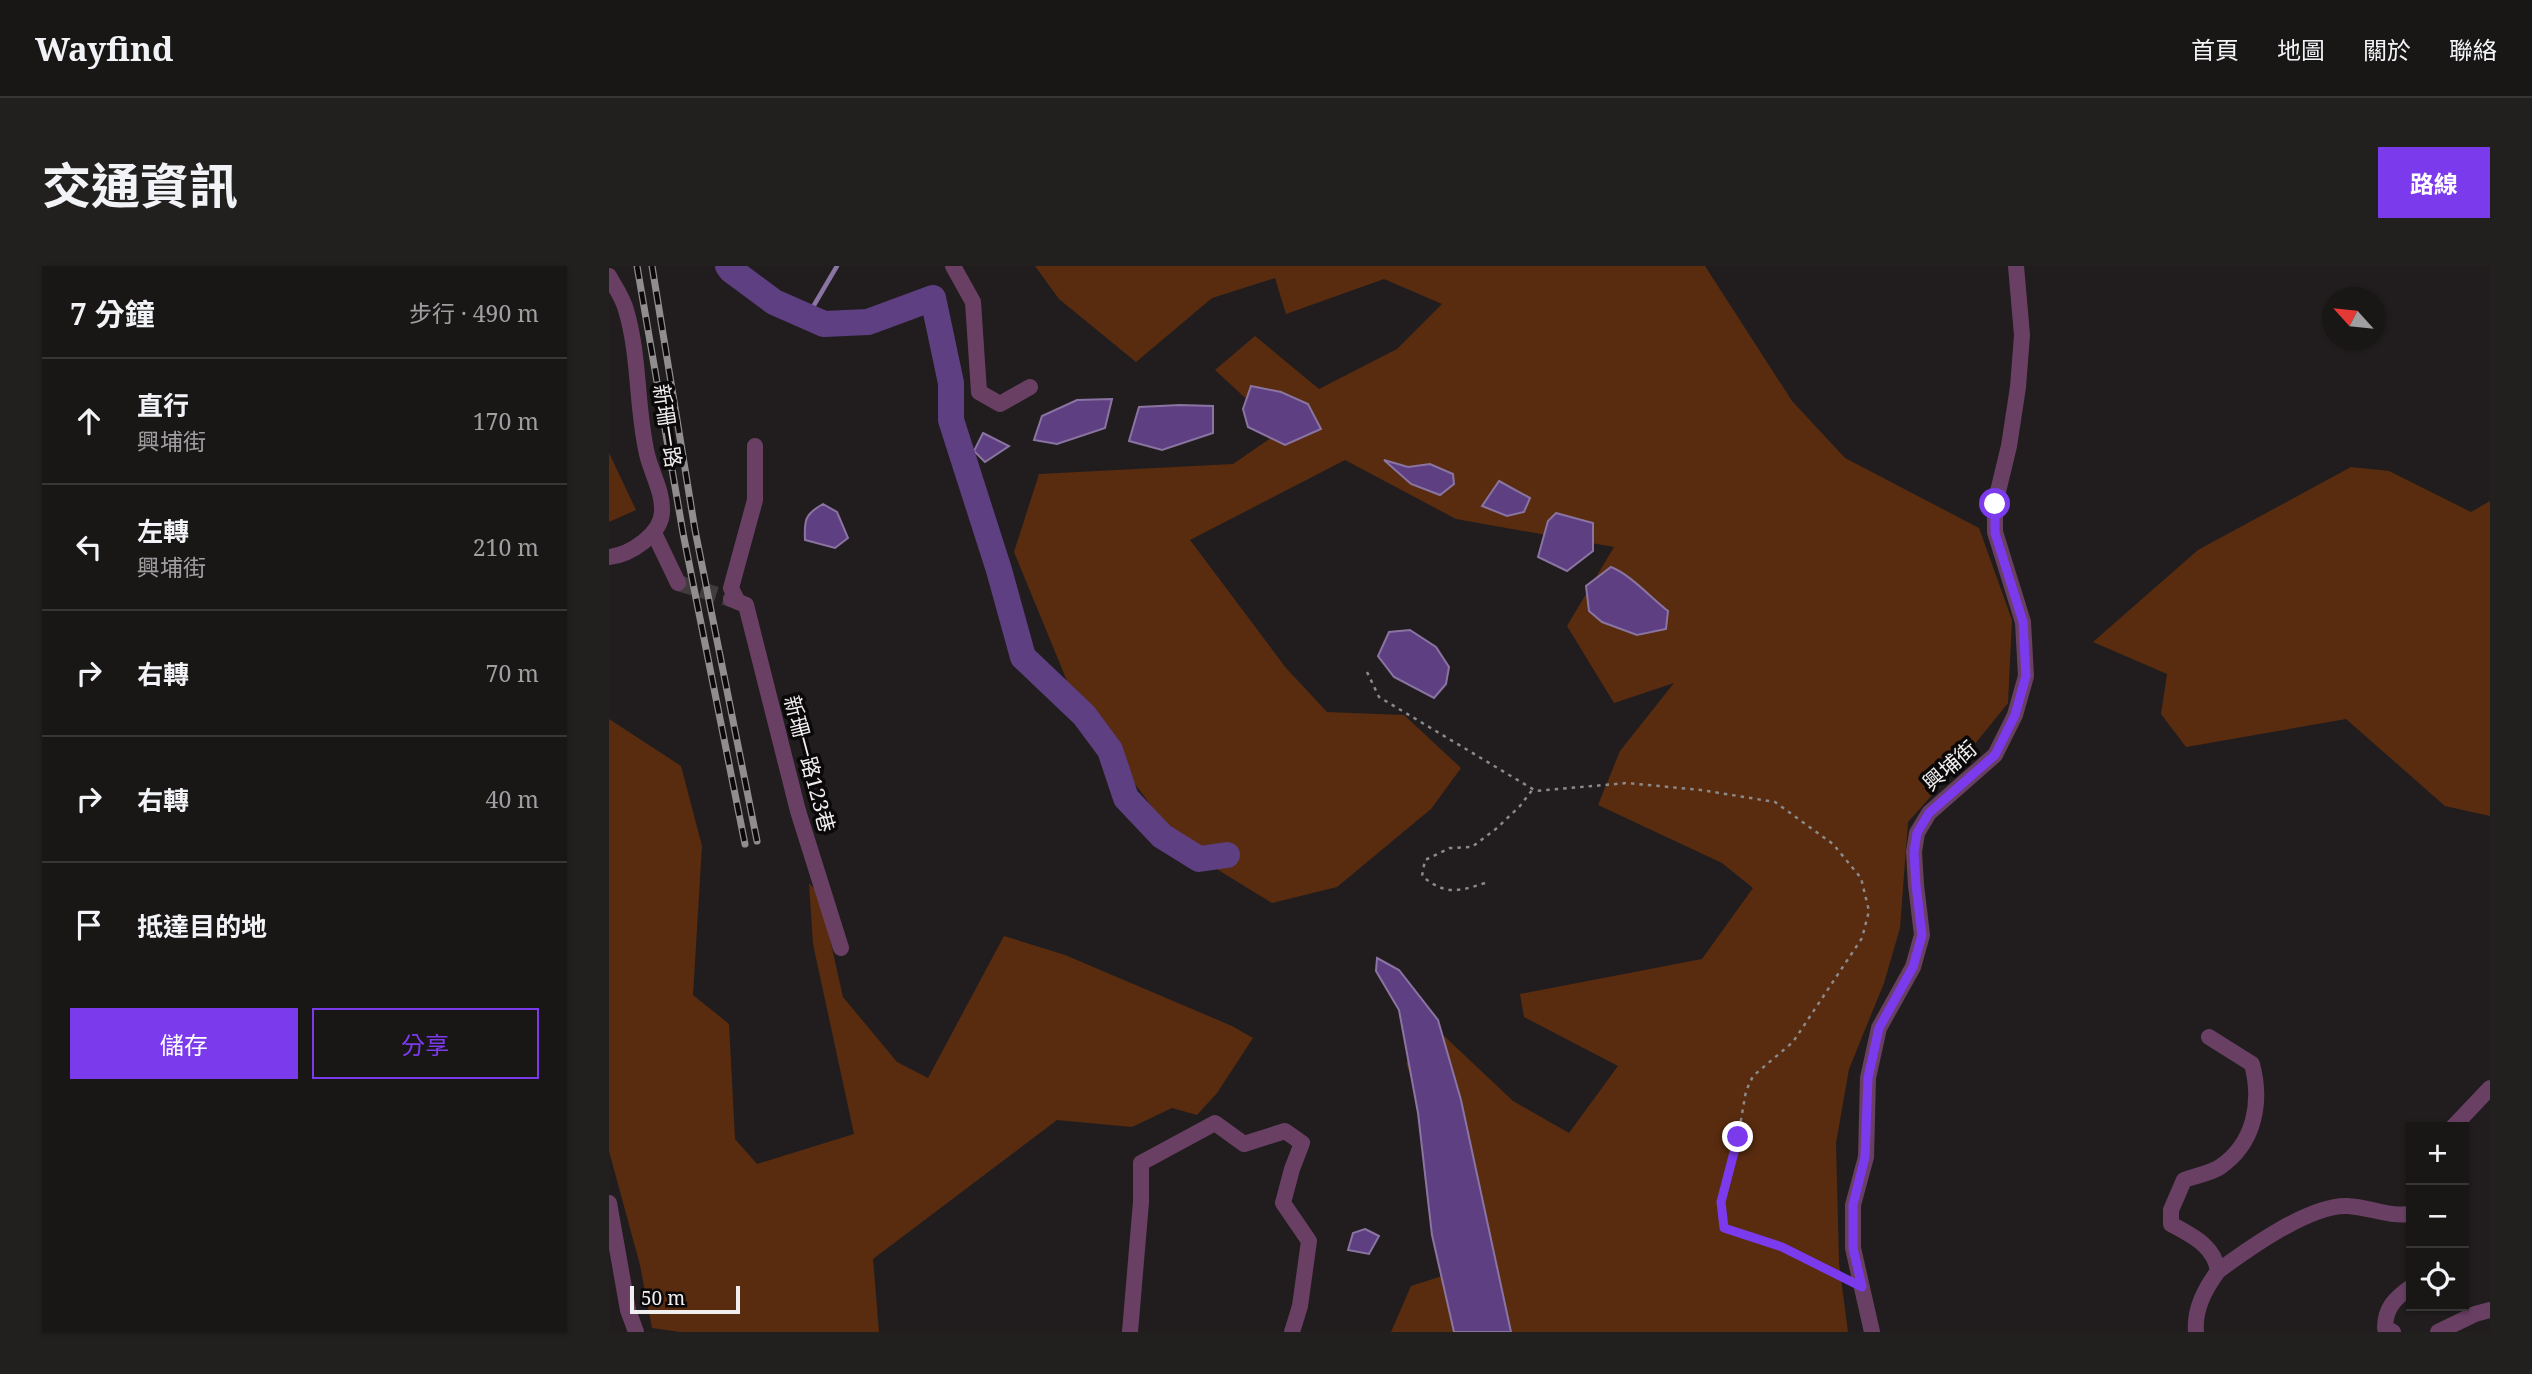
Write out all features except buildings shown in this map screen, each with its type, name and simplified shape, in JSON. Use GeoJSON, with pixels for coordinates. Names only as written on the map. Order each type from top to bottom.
{"type":"FeatureCollection","features":[{"type":"Feature","properties":{"kind":"street"},"geometry":{"type":"LineString","coordinates":[[953,266],[973,302],[979,392],[1000,404],[1030,387]]}},
{"type":"Feature","properties":{"kind":"street","name":"興埔街"},"geometry":{"type":"LineString","coordinates":[[1873,1332],[1853,1248],[1853,1205],[1865,1157],[1868,1078],[1879,1028],[1913,967],[1922,935],[1914,852],[1917,833],[1929,813],[1995,755],[2015,715],[2026,676],[2023,622],[1995,533],[1995,504],[2009,446],[2018,387],[2022,335],[2016,266]]}},
{"type":"Feature","properties":{"kind":"street","name":"新珊一路"},"geometry":{"type":"LineString","coordinates":[[609,276],[626,307],[638,366],[639,411],[647,455],[663,512],[653,533]]}},
{"type":"Feature","properties":{"kind":"street","name":"新珊一路123巷"},"geometry":{"type":"LineString","coordinates":[[755,446],[755,500],[731,588],[734,600],[747,605],[798,811],[841,947]]}},
{"type":"Feature","properties":{"kind":"street"},"geometry":{"type":"LineString","coordinates":[[609,557],[619,556],[653,533],[678,583]]}},
{"type":"Feature","properties":{"kind":"street"},"geometry":{"type":"LineString","coordinates":[[2209,1037],[2252,1064],[2257,1085],[2255,1118],[2238,1149],[2220,1167],[2185,1180],[2171,1210],[2171,1224],[2200,1241],[2216,1257],[2218,1271]]}},
{"type":"Feature","properties":{"kind":"street"},"geometry":{"type":"LineString","coordinates":[[2458,1122],[2490,1088]]}},
{"type":"Feature","properties":{"kind":"street"},"geometry":{"type":"LineString","coordinates":[[1130,1332],[1141,1202],[1141,1163],[1215,1123],[1244,1144],[1285,1131],[1302,1143],[1283,1203],[1309,1241],[1300,1306],[1292,1332]]}},
{"type":"Feature","properties":{"kind":"street"},"geometry":{"type":"LineString","coordinates":[[609,1203],[628,1310],[636,1332]]}},
{"type":"Feature","properties":{"kind":"street"},"geometry":{"type":"LineString","coordinates":[[2196,1332],[2195,1318],[2207,1287],[2218,1271],[2282,1228],[2327,1209],[2346,1206],[2395,1216],[2406,1215]]}},
{"type":"Feature","properties":{"kind":"street"},"geometry":{"type":"LineString","coordinates":[[2393,1332],[2385,1328],[2385,1316],[2395,1298],[2406,1290]]}},
{"type":"Feature","properties":{"kind":"street"},"geometry":{"type":"LineString","coordinates":[[2438,1332],[2475,1314],[2490,1310]]}},
{"type":"Feature","properties":{"kind":"path"},"geometry":{"type":"LineString","coordinates":[[1367,672],[1379,697],[1536,791],[1627,783],[1701,790],[1775,802],[1833,844],[1861,878],[1869,911],[1862,938],[1793,1042],[1753,1076],[1746,1091],[1738,1137],[1721,1202],[1724,1228],[1782,1247],[1862,1287]]}},
{"type":"Feature","properties":{"kind":"path"},"geometry":{"type":"LineString","coordinates":[[1485,883],[1462,890],[1437,888],[1422,876],[1425,860],[1450,848],[1472,848],[1512,813],[1533,789]]}},
{"type":"Feature","properties":{"kind":"shaded area"},"geometry":{"type":"Polygon","coordinates":[[[1035,266],[1705,266],[1792,401],[1845,458],[1979,528],[2012,620],[2008,703],[1908,822],[1900,928],[1884,983],[1849,1069],[1836,1143],[1839,1263],[1848,1332],[1391,1332],[1411,1286],[1477,1265],[1406,1063],[1442,1034],[1513,1101],[1569,1133],[1618,1066],[1524,1017],[1520,994],[1702,959],[1753,888],[1722,863],[1598,805],[1620,751],[1674,683],[1614,703],[1567,626],[1614,547],[1456,519],[1345,460],[1190,540],[1286,668],[1327,712],[1404,715],[1461,768],[1431,809],[1337,887],[1272,903],[1184,849],[1079,710],[1014,552],[1039,474],[1233,464],[1281,431],[1215,370],[1255,336],[1319,389],[1397,349],[1442,304],[1384,279],[1286,314],[1275,278],[1212,298],[1136,362],[1059,299],[1035,266]]]}},
{"type":"Feature","properties":{"kind":"shaded area"},"geometry":{"type":"Polygon","coordinates":[[[1251,386],[1281,392],[1308,404],[1321,429],[1285,445],[1248,427],[1243,409],[1251,386]]]}},
{"type":"Feature","properties":{"kind":"shaded area"},"geometry":{"type":"Polygon","coordinates":[[[1112,399],[1105,428],[1057,444],[1034,440],[1042,416],[1077,400],[1112,399]]]}},
{"type":"Feature","properties":{"kind":"shaded area"},"geometry":{"type":"Polygon","coordinates":[[[1213,406],[1213,433],[1162,450],[1129,441],[1139,407],[1213,406]]]}},
{"type":"Feature","properties":{"kind":"shaded area"},"geometry":{"type":"Polygon","coordinates":[[[983,433],[1009,446],[985,462],[974,451],[983,433]]]}},
{"type":"Feature","properties":{"kind":"shaded area"},"geometry":{"type":"Polygon","coordinates":[[[609,453],[636,510],[609,522],[609,453]]]}},
{"type":"Feature","properties":{"kind":"shaded area"},"geometry":{"type":"Polygon","coordinates":[[[1384,460],[1408,467],[1430,464],[1453,474],[1454,484],[1440,495],[1411,484],[1384,460]]]}},
{"type":"Feature","properties":{"kind":"shaded area"},"geometry":{"type":"Polygon","coordinates":[[[2351,467],[2389,471],[2471,512],[2490,501],[2490,816],[2445,806],[2346,719],[2186,747],[2161,714],[2167,674],[2093,642],[2198,550],[2351,467]]]}},
{"type":"Feature","properties":{"kind":"shaded area"},"geometry":{"type":"Polygon","coordinates":[[[1499,481],[1530,498],[1524,512],[1507,516],[1482,506],[1499,481]]]}},
{"type":"Feature","properties":{"kind":"shaded area"},"geometry":{"type":"Polygon","coordinates":[[[823,504],[837,512],[848,538],[835,548],[805,540],[807,518],[823,504]]]}},
{"type":"Feature","properties":{"kind":"shaded area"},"geometry":{"type":"Polygon","coordinates":[[[1556,513],[1593,523],[1593,551],[1567,571],[1538,557],[1548,521],[1556,513]]]}},
{"type":"Feature","properties":{"kind":"shaded area"},"geometry":{"type":"Polygon","coordinates":[[[1611,567],[1633,581],[1668,611],[1666,629],[1637,635],[1602,622],[1589,611],[1586,586],[1611,567]]]}},
{"type":"Feature","properties":{"kind":"shaded area"},"geometry":{"type":"Polygon","coordinates":[[[1410,630],[1436,647],[1449,667],[1446,684],[1434,698],[1394,677],[1378,656],[1389,632],[1410,630]]]}},
{"type":"Feature","properties":{"kind":"shaded area"},"geometry":{"type":"Polygon","coordinates":[[[609,719],[681,766],[702,846],[693,995],[729,1024],[735,1139],[757,1164],[854,1134],[813,944],[809,883],[820,895],[843,997],[897,1062],[928,1078],[1004,936],[1065,955],[1232,1026],[1253,1038],[1217,1093],[1197,1115],[1172,1108],[1132,1127],[1057,1120],[873,1259],[879,1332],[680,1332],[652,1328],[640,1265],[609,1151],[609,719]]]}},
{"type":"Feature","properties":{"kind":"shaded area"},"geometry":{"type":"Polygon","coordinates":[[[1377,958],[1399,970],[1438,1020],[1461,1100],[1511,1332],[1454,1332],[1432,1235],[1418,1113],[1399,1010],[1376,971],[1377,958]]]}},
{"type":"Feature","properties":{"kind":"shaded area"},"geometry":{"type":"Polygon","coordinates":[[[1365,1229],[1379,1236],[1369,1254],[1348,1250],[1353,1233],[1365,1229]]]}},
{"type":"Feature","properties":{"kind":"waterway"},"geometry":{"type":"LineString","coordinates":[[728,266],[774,302],[824,324],[868,322],[933,298],[951,383],[951,420],[999,570],[1023,657],[1084,715],[1110,750],[1126,798],[1162,836],[1199,859],[1227,855]]}},
{"type":"Feature","properties":{"kind":"waterway"},"geometry":{"type":"LineString","coordinates":[[807,317],[837,266]]}},
{"type":"Feature","properties":{"kind":"tunnel"},"geometry":{"type":"LineString","coordinates":[[678,583],[731,599]]}},
{"type":"Feature","properties":{"kind":"railway"},"geometry":{"type":"LineString","coordinates":[[637,266],[683,533],[745,844]]}},
{"type":"Feature","properties":{"kind":"railway"},"geometry":{"type":"LineString","coordinates":[[652,266],[695,530],[757,841]]}},
{"type":"Feature","properties":{"kind":"route"},"geometry":{"type":"LineString","coordinates":[[1738,1137],[1721,1202],[1724,1228],[1782,1247],[1862,1287],[1853,1248],[1853,1205],[1865,1157],[1868,1078],[1879,1028],[1913,967],[1922,935],[1914,852],[1917,833],[1929,813],[1995,755],[2015,715],[2026,676],[2023,622],[1995,533],[1995,504]]}}]}
